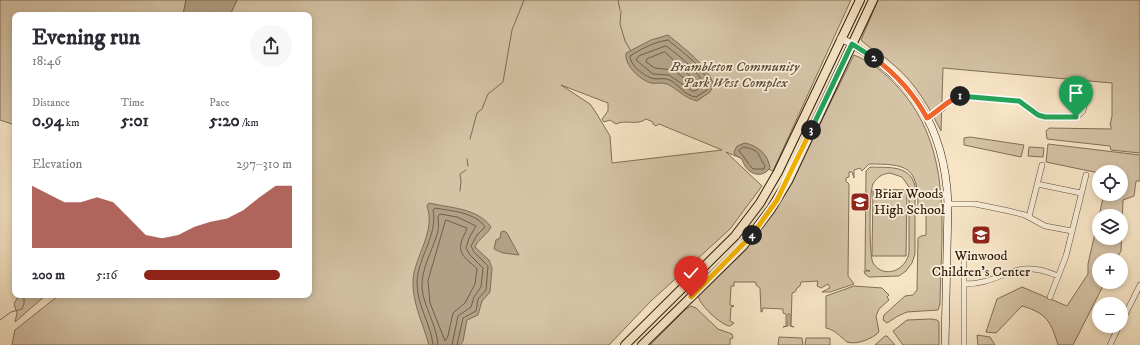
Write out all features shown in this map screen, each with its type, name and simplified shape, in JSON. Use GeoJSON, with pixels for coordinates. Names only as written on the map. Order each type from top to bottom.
{"type":"FeatureCollection","features":[{"type":"Feature","properties":{"kind":"main road"},"geometry":{"type":"LineString","coordinates":[[625,345],[706,267],[735,236],[751,216],[778,172],[860,0]]}},
{"type":"Feature","properties":{"kind":"main road"},"geometry":{"type":"LineString","coordinates":[[642,345],[729,260],[759,226],[788,181],[873,0]]}},
{"type":"Feature","properties":{"kind":"main road"},"geometry":{"type":"LineString","coordinates":[[841,38],[874,58],[893,74],[914,97],[927,118],[936,137],[943,159],[947,181],[948,204],[945,345]]}},
{"type":"Feature","properties":{"kind":"street"},"geometry":{"type":"LineString","coordinates":[[927,118],[942,109],[953,98],[960,96],[1019,101],[1041,116],[1071,118],[1079,115],[1083,111],[1089,87]]}},
{"type":"Feature","properties":{"kind":"street"},"geometry":{"type":"LineString","coordinates":[[1029,217],[1042,165]]}},
{"type":"Feature","properties":{"kind":"street"},"geometry":{"type":"LineString","coordinates":[[1050,297],[1066,256],[1086,175]]}},
{"type":"Feature","properties":{"kind":"street"},"geometry":{"type":"LineString","coordinates":[[1038,184],[1081,193]]}},
{"type":"Feature","properties":{"kind":"street"},"geometry":{"type":"LineString","coordinates":[[948,204],[975,204],[1018,213],[1045,226],[1072,232]]}},
{"type":"Feature","properties":{"kind":"street"},"geometry":{"type":"LineString","coordinates":[[964,256],[964,345]]}},
{"type":"Feature","properties":{"kind":"street"},"geometry":{"type":"LineString","coordinates":[[964,284],[984,283],[1024,268],[1037,268],[1058,276]]}},
{"type":"Feature","properties":{"kind":"street"},"geometry":{"type":"LineString","coordinates":[[1128,310],[1139,289]]}},
{"type":"Feature","properties":{"kind":"street"},"geometry":{"type":"LineString","coordinates":[[1110,345],[1116,333]]}},
{"type":"Feature","properties":{"kind":"green space"},"geometry":{"type":"Polygon","coordinates":[[[0,0],[186,0],[184,12],[12,12],[12,124],[0,120],[0,0]]]}},
{"type":"Feature","properties":{"kind":"green space","name":"Brambleton Community Park West Complex"},"geometry":{"type":"Polygon","coordinates":[[[237,0],[851,0],[773,171],[726,152],[762,186],[730,229],[650,302],[609,345],[12,345],[15,330],[55,298],[312,298],[312,12],[231,12],[237,0]],[[561,85],[590,104],[595,111],[610,136],[612,163],[722,150],[659,124],[656,126],[653,122],[646,119],[639,122],[624,122],[616,124],[610,120],[604,122],[602,119],[608,111],[608,103],[561,85]]]}},
{"type":"Feature","properties":{"kind":"green space"},"geometry":{"type":"Polygon","coordinates":[[[878,0],[1140,0],[1140,153],[1111,150],[1110,146],[1047,139],[1046,131],[1049,128],[1111,129],[1112,83],[943,68],[941,131],[916,88],[903,73],[891,62],[861,40],[878,0]]]}},
{"type":"Feature","properties":{"kind":"green space"},"geometry":{"type":"Polygon","coordinates":[[[854,55],[875,66],[900,89],[920,119],[931,143],[941,195],[942,250],[940,304],[938,310],[907,312],[887,323],[883,320],[884,315],[905,296],[913,295],[917,290],[918,238],[926,235],[926,209],[918,206],[916,183],[912,175],[907,170],[892,165],[869,164],[862,171],[860,168],[854,170],[854,178],[852,172],[849,172],[849,177],[846,178],[846,181],[849,184],[848,276],[854,284],[830,292],[822,292],[830,288],[828,284],[821,288],[817,286],[818,281],[801,282],[800,286],[795,292],[792,293],[791,326],[794,327],[790,326],[790,314],[788,314],[788,326],[783,327],[786,326],[786,314],[783,313],[783,309],[763,308],[761,312],[760,288],[756,285],[756,282],[734,282],[734,286],[731,286],[730,305],[734,306],[731,307],[730,321],[734,323],[730,326],[726,325],[716,319],[706,309],[698,295],[746,246],[819,126],[854,55]]]}},
{"type":"Feature","properties":{"kind":"green space"},"geometry":{"type":"Polygon","coordinates":[[[970,137],[1024,145],[1021,157],[964,145],[964,138],[970,137]]]}},
{"type":"Feature","properties":{"kind":"green space"},"geometry":{"type":"Polygon","coordinates":[[[1048,144],[1140,155],[1140,181],[1136,181],[1134,196],[1128,198],[1128,165],[1092,165],[1092,172],[1046,162],[1048,144]]]}},
{"type":"Feature","properties":{"kind":"green space"},"geometry":{"type":"Polygon","coordinates":[[[1029,147],[1044,148],[1043,157],[1028,156],[1029,147]]]}},
{"type":"Feature","properties":{"kind":"green space"},"geometry":{"type":"Polygon","coordinates":[[[870,167],[897,169],[908,174],[915,186],[915,254],[912,263],[906,271],[899,276],[869,277],[864,271],[870,271],[865,270],[866,171],[870,167]],[[890,173],[882,175],[873,184],[870,224],[872,258],[873,263],[883,271],[889,272],[900,268],[904,264],[909,252],[909,187],[902,177],[890,173]]]}},
{"type":"Feature","properties":{"kind":"green space"},"geometry":{"type":"Polygon","coordinates":[[[873,189],[907,190],[906,256],[872,256],[873,189]]]}},
{"type":"Feature","properties":{"kind":"green space"},"geometry":{"type":"Polygon","coordinates":[[[1102,201],[1123,201],[1123,209],[1101,209],[1102,201]]]}},
{"type":"Feature","properties":{"kind":"green space"},"geometry":{"type":"Polygon","coordinates":[[[1092,245],[1121,245],[1120,253],[1092,253],[1092,289],[1101,289],[1097,297],[1092,297],[1092,308],[1073,345],[1058,345],[1050,324],[1043,315],[1022,306],[996,333],[986,332],[997,299],[1022,287],[1067,306],[1088,274],[1088,264],[1092,245]]]}},
{"type":"Feature","properties":{"kind":"green space"},"geometry":{"type":"Polygon","coordinates":[[[854,286],[882,288],[889,295],[887,297],[889,300],[879,309],[876,316],[879,332],[864,341],[851,343],[847,342],[835,332],[826,328],[826,296],[854,286]]]}},
{"type":"Feature","properties":{"kind":"green space"},"geometry":{"type":"Polygon","coordinates":[[[17,298],[43,298],[15,322],[17,313],[14,304],[17,298]]]}},
{"type":"Feature","properties":{"kind":"green space"},"geometry":{"type":"Polygon","coordinates":[[[691,306],[696,308],[718,329],[732,334],[733,338],[730,339],[730,345],[650,345],[686,309],[691,306]]]}},
{"type":"Feature","properties":{"kind":"green space"},"geometry":{"type":"Polygon","coordinates":[[[931,319],[939,322],[939,345],[903,345],[893,331],[907,320],[931,319]]]}},
{"type":"Feature","properties":{"kind":"green space"},"geometry":{"type":"Polygon","coordinates":[[[977,335],[990,337],[995,345],[978,345],[977,335]]]}},
{"type":"Feature","properties":{"kind":"green space"},"geometry":{"type":"Polygon","coordinates":[[[885,336],[887,336],[895,345],[875,345],[885,336]]]}},
{"type":"Feature","properties":{"kind":"green space"},"geometry":{"type":"Polygon","coordinates":[[[779,337],[802,338],[803,345],[778,345],[779,337]]]}},
{"type":"Feature","properties":{"kind":"green space"},"geometry":{"type":"Polygon","coordinates":[[[806,338],[830,338],[830,345],[805,345],[806,338]]]}},
{"type":"Feature","properties":{"kind":"water"},"geometry":{"type":"Polygon","coordinates":[[[186,0],[237,0],[231,12],[184,12],[186,0]]]}},
{"type":"Feature","properties":{"kind":"water"},"geometry":{"type":"Polygon","coordinates":[[[668,35],[688,51],[706,70],[714,85],[710,92],[697,101],[688,98],[667,84],[651,83],[642,79],[630,67],[626,58],[626,53],[651,40],[668,35]]]}},
{"type":"Feature","properties":{"kind":"water"},"geometry":{"type":"Polygon","coordinates":[[[745,143],[754,146],[765,155],[770,168],[766,172],[762,174],[753,173],[746,168],[742,159],[735,155],[734,152],[737,146],[745,143]]]}},
{"type":"Feature","properties":{"kind":"water"},"geometry":{"type":"Polygon","coordinates":[[[429,203],[471,212],[479,216],[491,227],[475,247],[489,260],[492,268],[490,292],[482,301],[478,315],[467,320],[463,341],[460,345],[429,345],[414,297],[413,280],[429,225],[427,206],[429,203]]]}},
{"type":"Feature","properties":{"kind":"water"},"geometry":{"type":"Polygon","coordinates":[[[504,231],[507,233],[519,255],[503,253],[494,249],[496,240],[500,238],[501,232],[504,231]]]}},
{"type":"Feature","properties":{"kind":"waterway"},"geometry":{"type":"LineString","coordinates":[[470,139],[477,113],[482,109],[488,94],[503,82],[512,30],[524,0]]}},
{"type":"Feature","properties":{"kind":"waterway"},"geometry":{"type":"LineString","coordinates":[[618,0],[620,10]]}},
{"type":"Feature","properties":{"kind":"waterway"},"geometry":{"type":"LineString","coordinates":[[621,11],[620,24],[625,41],[631,51]]}},
{"type":"Feature","properties":{"kind":"waterway"},"geometry":{"type":"LineString","coordinates":[[467,159],[468,166]]}},
{"type":"Feature","properties":{"kind":"waterway"},"geometry":{"type":"LineString","coordinates":[[460,191],[460,174],[466,170]]}},
{"type":"Feature","properties":{"kind":"waterway"},"geometry":{"type":"LineString","coordinates":[[0,320],[11,312],[22,309],[24,298]]}},
{"type":"Feature","properties":{"kind":"place","name":"Briar Woods High School"},"geometry":{"type":"Point","coordinates":[860,202]}},
{"type":"Feature","properties":{"kind":"place","name":"Winwood Children's Center"},"geometry":{"type":"Point","coordinates":[981,235]}},
{"type":"Feature","properties":{"kind":"route"},"geometry":{"type":"LineString","coordinates":[[691,297],[743,246],[777,200],[788,181],[852,44],[880,62],[902,82],[917,101],[927,118],[942,109],[956,96],[1019,101],[1024,103],[1038,115],[1048,118],[1076,117]]}}]}
